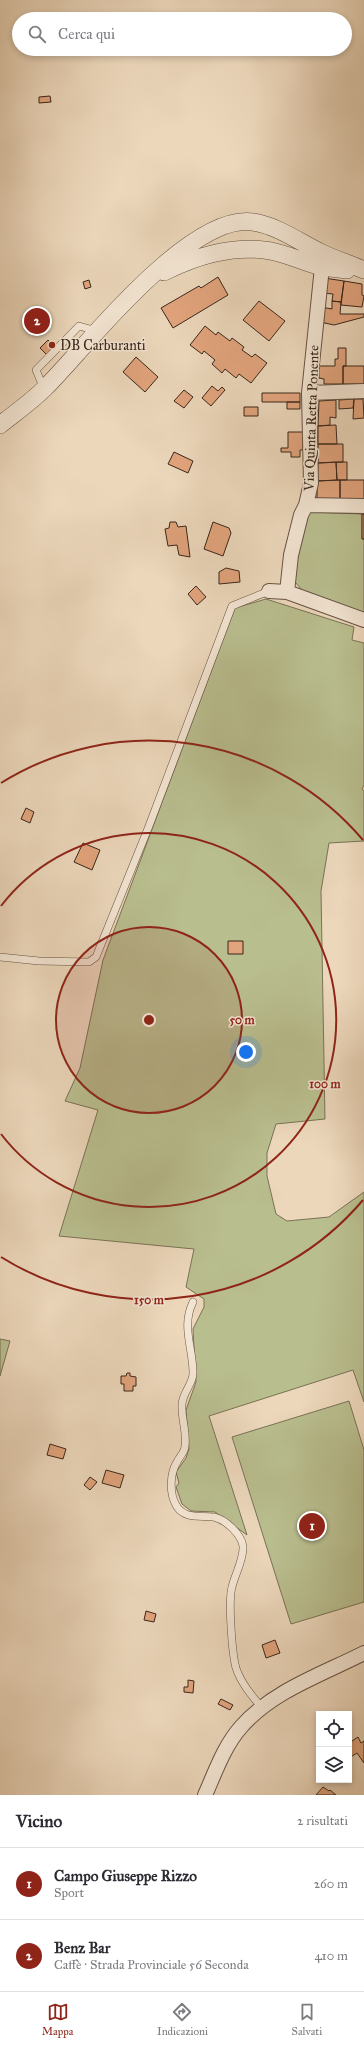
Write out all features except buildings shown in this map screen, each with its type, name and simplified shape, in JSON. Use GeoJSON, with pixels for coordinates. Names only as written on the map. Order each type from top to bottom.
{"type":"FeatureCollection","features":[{"type":"Feature","properties":{"kind":"street"},"geometry":{"type":"LineString","coordinates":[[0,425],[44,389],[147,280],[182,248],[207,233],[229,224],[242,221],[254,222],[274,228],[322,253],[364,271]]}},
{"type":"Feature","properties":{"kind":"street"},"geometry":{"type":"LineString","coordinates":[[147,280],[188,261],[216,252],[241,249],[264,250],[322,266],[364,271]]}},
{"type":"Feature","properties":{"kind":"street","name":"Via Quinta Retta Ponente"},"geometry":{"type":"LineString","coordinates":[[286,592],[291,555],[301,515],[306,506],[311,483],[309,393],[322,266]]}},
{"type":"Feature","properties":{"kind":"street"},"geometry":{"type":"LineString","coordinates":[[309,393],[364,391]]}},
{"type":"Feature","properties":{"kind":"street"},"geometry":{"type":"LineString","coordinates":[[306,506],[364,506]]}},
{"type":"Feature","properties":{"kind":"street"},"geometry":{"type":"LineString","coordinates":[[269,591],[286,592],[364,620]]}},
{"type":"Feature","properties":{"kind":"street"},"geometry":{"type":"LineString","coordinates":[[205,1795],[227,1749],[240,1727],[271,1701],[364,1653]]}},
{"type":"Feature","properties":{"kind":"lane"},"geometry":{"type":"LineString","coordinates":[[0,957],[39,961],[94,961],[149,826],[232,606],[269,591]]}},
{"type":"Feature","properties":{"kind":"lane"},"geometry":{"type":"LineString","coordinates":[[193,1302],[188,1312],[187,1326],[193,1376],[183,1394],[182,1405],[186,1447],[174,1469],[171,1485],[173,1498],[181,1512],[196,1517],[215,1518],[221,1520],[237,1533],[241,1540],[243,1547],[242,1555],[230,1597],[234,1653],[236,1667],[243,1681],[262,1708]]}},
{"type":"Feature","properties":{"kind":"green space"},"geometry":{"type":"Polygon","coordinates":[[[309,512],[362,514],[362,539],[364,539],[364,614],[303,591],[295,582],[293,576],[309,512]]]}},
{"type":"Feature","properties":{"kind":"green space"},"geometry":{"type":"Polygon","coordinates":[[[266,599],[354,627],[352,640],[364,643],[364,785],[362,789],[364,791],[364,841],[329,843],[321,891],[325,1119],[276,1124],[267,1153],[267,1176],[276,1214],[287,1221],[329,1217],[364,1192],[364,1402],[353,1370],[209,1416],[247,1535],[215,1512],[191,1511],[182,1504],[176,1487],[179,1483],[176,1472],[186,1458],[189,1449],[186,1410],[196,1382],[193,1329],[204,1307],[204,1299],[186,1287],[194,1249],[59,1236],[98,1110],[65,1101],[80,1068],[103,960],[235,608],[266,599]]]}},
{"type":"Feature","properties":{"kind":"green space"},"geometry":{"type":"Polygon","coordinates":[[[0,1339],[10,1341],[0,1376],[0,1339]]]}},
{"type":"Feature","properties":{"kind":"green space"},"geometry":{"type":"Polygon","coordinates":[[[349,1401],[364,1450],[364,1602],[291,1624],[232,1437],[349,1401]]]}},
{"type":"Feature","properties":{"kind":"place","name":"Benz Bar"},"geometry":{"type":"Point","coordinates":[37,321]}},
{"type":"Feature","properties":{"kind":"place","name":"DB Carburanti"},"geometry":{"type":"Point","coordinates":[52,345]}},
{"type":"Feature","properties":{"kind":"place","name":"Campo Giuseppe Rizzo"},"geometry":{"type":"Point","coordinates":[312,1526]}}]}
